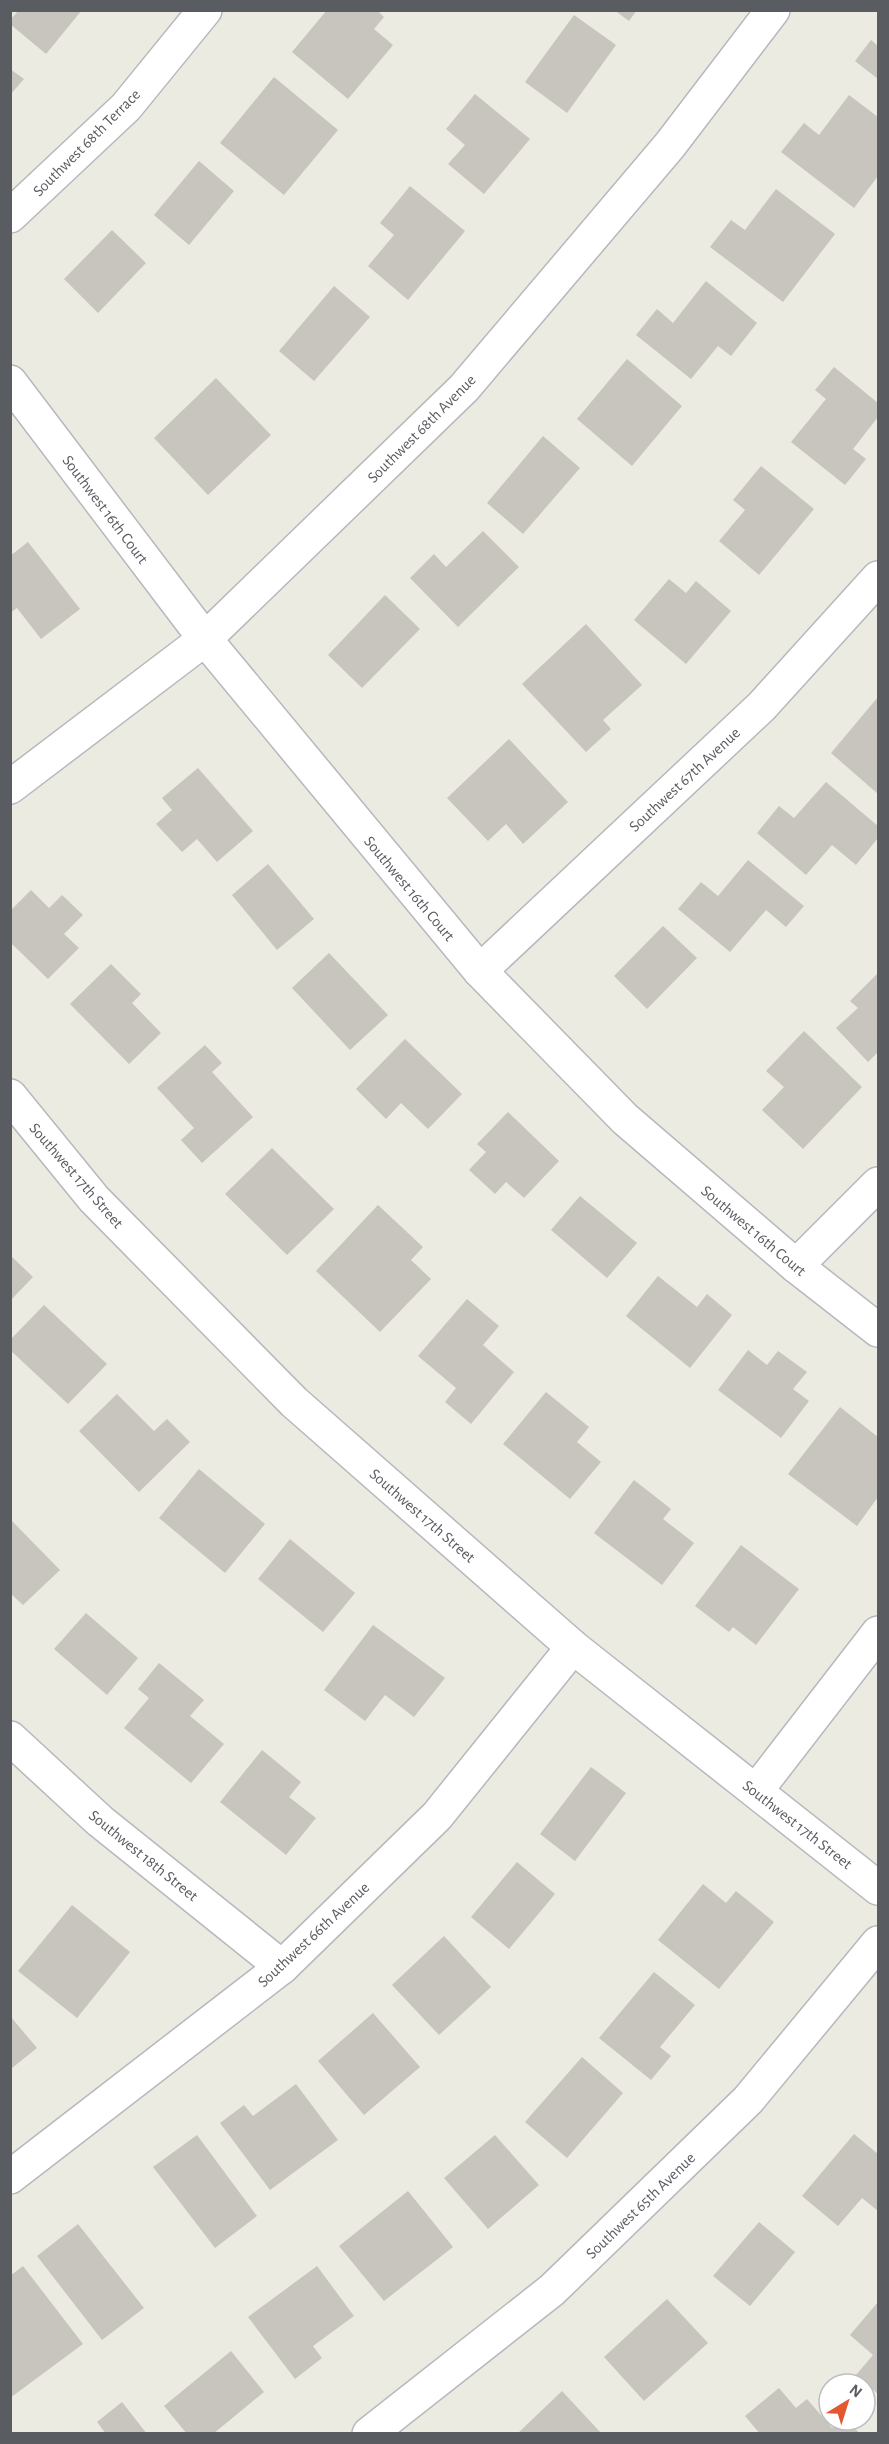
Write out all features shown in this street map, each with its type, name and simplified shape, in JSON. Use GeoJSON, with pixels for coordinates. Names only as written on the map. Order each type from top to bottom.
{"type":"FeatureCollection","features":[{"type":"Feature","properties":{"kind":"street","name":"Southwest 68th Terrace"},"geometry":{"type":"LineString","coordinates":[[10,216],[126,107],[205,10]]}},
{"type":"Feature","properties":{"kind":"street","name":"Southwest 68th Avenue"},"geometry":{"type":"LineString","coordinates":[[10,787],[205,639],[464,388],[670,145],[774,10]]}},
{"type":"Feature","properties":{"kind":"street","name":"Southwest 16th Court"},"geometry":{"type":"LineString","coordinates":[[10,382],[205,639],[480,972],[625,1119],[796,1266],[879,1330]]}},
{"type":"Feature","properties":{"kind":"street","name":"Southwest 67th Avenue"},"geometry":{"type":"LineString","coordinates":[[480,972],[762,706],[879,578]]}},
{"type":"Feature","properties":{"kind":"street","name":"Southwest 17th Street"},"geometry":{"type":"LineString","coordinates":[[10,1096],[94,1199],[294,1402],[573,1647],[879,1888]]}},
{"type":"Feature","properties":{"kind":"street"},"geometry":{"type":"LineString","coordinates":[[796,1266],[879,1184]]}},
{"type":"Feature","properties":{"kind":"street"},"geometry":{"type":"LineString","coordinates":[[756,1791],[879,1633]]}},
{"type":"Feature","properties":{"kind":"street","name":"Southwest 66th Avenue"},"geometry":{"type":"LineString","coordinates":[[10,2177],[282,1967],[437,1816],[573,1647]]}},
{"type":"Feature","properties":{"kind":"street","name":"Southwest 18th Street"},"geometry":{"type":"LineString","coordinates":[[10,1738],[100,1821],[282,1967]]}},
{"type":"Feature","properties":{"kind":"street","name":"Southwest 65th Avenue"},"geometry":{"type":"LineString","coordinates":[[369,2433],[552,2290],[748,2100],[879,1943]]}},
{"type":"Feature","properties":{"kind":"building"},"geometry":{"type":"Polygon","coordinates":[[[19,10],[82,10],[46,54],[10,24],[10,20],[19,10]]]}},
{"type":"Feature","properties":{"kind":"building"},"geometry":{"type":"Polygon","coordinates":[[[327,10],[377,10],[384,17],[374,29],[393,45],[348,99],[292,52],[327,10]]]}},
{"type":"Feature","properties":{"kind":"building"},"geometry":{"type":"Polygon","coordinates":[[[614,10],[637,10],[629,21],[614,10]]]}},
{"type":"Feature","properties":{"kind":"building"},"geometry":{"type":"Polygon","coordinates":[[[574,15],[616,45],[567,113],[525,82],[574,15]]]}},
{"type":"Feature","properties":{"kind":"building"},"geometry":{"type":"Polygon","coordinates":[[[871,40],[878,46],[878,79],[855,61],[871,40]]]}},
{"type":"Feature","properties":{"kind":"building"},"geometry":{"type":"Polygon","coordinates":[[[10,69],[24,79],[10,95],[10,69]]]}},
{"type":"Feature","properties":{"kind":"building"},"geometry":{"type":"Polygon","coordinates":[[[274,77],[338,130],[284,195],[220,143],[274,77]]]}},
{"type":"Feature","properties":{"kind":"building"},"geometry":{"type":"Polygon","coordinates":[[[475,94],[530,139],[484,194],[448,164],[465,145],[446,129],[475,94]]]}},
{"type":"Feature","properties":{"kind":"building"},"geometry":{"type":"Polygon","coordinates":[[[849,95],[878,117],[878,176],[854,208],[781,152],[804,123],[819,135],[849,95]]]}},
{"type":"Feature","properties":{"kind":"building"},"geometry":{"type":"Polygon","coordinates":[[[199,161],[234,191],[189,245],[154,215],[199,161]]]}},
{"type":"Feature","properties":{"kind":"building"},"geometry":{"type":"Polygon","coordinates":[[[410,186],[465,231],[408,300],[368,266],[394,235],[380,223],[410,186]]]}},
{"type":"Feature","properties":{"kind":"building"},"geometry":{"type":"Polygon","coordinates":[[[776,189],[835,234],[783,302],[710,247],[731,220],[745,230],[776,189]]]}},
{"type":"Feature","properties":{"kind":"building"},"geometry":{"type":"Polygon","coordinates":[[[112,230],[146,263],[98,313],[64,279],[112,230]]]}},
{"type":"Feature","properties":{"kind":"building"},"geometry":{"type":"Polygon","coordinates":[[[706,281],[757,323],[731,356],[718,346],[691,379],[636,335],[657,309],[673,323],[706,281]]]}},
{"type":"Feature","properties":{"kind":"building"},"geometry":{"type":"Polygon","coordinates":[[[334,286],[370,317],[314,381],[279,351],[334,286]]]}},
{"type":"Feature","properties":{"kind":"building"},"geometry":{"type":"Polygon","coordinates":[[[627,359],[682,406],[632,466],[577,419],[627,359]]]}},
{"type":"Feature","properties":{"kind":"building"},"geometry":{"type":"Polygon","coordinates":[[[834,367],[878,403],[878,417],[853,449],[866,459],[845,485],[791,442],[826,399],[815,390],[834,367]]]}},
{"type":"Feature","properties":{"kind":"building"},"geometry":{"type":"Polygon","coordinates":[[[216,378],[271,435],[208,495],[154,438],[216,378]]]}},
{"type":"Feature","properties":{"kind":"building"},"geometry":{"type":"Polygon","coordinates":[[[543,436],[580,468],[523,534],[487,503],[543,436]]]}},
{"type":"Feature","properties":{"kind":"building"},"geometry":{"type":"Polygon","coordinates":[[[761,466],[814,509],[759,575],[719,541],[745,510],[733,500],[761,466]]]}},
{"type":"Feature","properties":{"kind":"building"},"geometry":{"type":"Polygon","coordinates":[[[483,531],[519,567],[458,627],[410,578],[434,554],[446,567],[483,531]]]}},
{"type":"Feature","properties":{"kind":"building"},"geometry":{"type":"Polygon","coordinates":[[[28,542],[80,609],[41,639],[17,608],[10,613],[10,556],[28,542]]]}},
{"type":"Feature","properties":{"kind":"building"},"geometry":{"type":"Polygon","coordinates":[[[669,579],[686,593],[696,581],[731,611],[686,664],[634,620],[669,579]]]}},
{"type":"Feature","properties":{"kind":"building"},"geometry":{"type":"Polygon","coordinates":[[[385,595],[420,629],[362,688],[328,655],[385,595]]]}},
{"type":"Feature","properties":{"kind":"building"},"geometry":{"type":"Polygon","coordinates":[[[586,624],[642,685],[603,720],[611,729],[586,752],[522,684],[586,624]]]}},
{"type":"Feature","properties":{"kind":"building"},"geometry":{"type":"Polygon","coordinates":[[[878,697],[878,794],[831,753],[878,697]]]}},
{"type":"Feature","properties":{"kind":"building"},"geometry":{"type":"Polygon","coordinates":[[[509,739],[568,802],[523,844],[506,824],[488,841],[447,798],[509,739]]]}},
{"type":"Feature","properties":{"kind":"building"},"geometry":{"type":"Polygon","coordinates":[[[198,768],[253,831],[217,862],[197,839],[182,852],[156,824],[172,810],[162,798],[198,768]]]}},
{"type":"Feature","properties":{"kind":"building"},"geometry":{"type":"Polygon","coordinates":[[[826,782],[878,826],[878,838],[856,865],[832,845],[806,875],[757,833],[779,806],[794,818],[826,782]]]}},
{"type":"Feature","properties":{"kind":"building"},"geometry":{"type":"Polygon","coordinates":[[[748,860],[804,906],[786,927],[766,910],[730,952],[678,909],[701,882],[718,896],[748,860]]]}},
{"type":"Feature","properties":{"kind":"building"},"geometry":{"type":"Polygon","coordinates":[[[268,864],[314,919],[277,950],[232,895],[268,864]]]}},
{"type":"Feature","properties":{"kind":"building"},"geometry":{"type":"Polygon","coordinates":[[[31,890],[49,908],[62,895],[83,915],[64,934],[79,948],[48,979],[10,942],[10,911],[31,890]]]}},
{"type":"Feature","properties":{"kind":"building"},"geometry":{"type":"Polygon","coordinates":[[[663,926],[697,958],[647,1009],[614,976],[663,926]]]}},
{"type":"Feature","properties":{"kind":"building"},"geometry":{"type":"Polygon","coordinates":[[[329,953],[388,1015],[350,1050],[292,988],[329,953]]]}},
{"type":"Feature","properties":{"kind":"building"},"geometry":{"type":"Polygon","coordinates":[[[111,964],[141,994],[132,1003],[161,1033],[129,1064],[70,1004],[111,964]]]}},
{"type":"Feature","properties":{"kind":"building"},"geometry":{"type":"Polygon","coordinates":[[[878,973],[878,1052],[868,1062],[836,1028],[858,1008],[850,1001],[878,973]]]}},
{"type":"Feature","properties":{"kind":"building"},"geometry":{"type":"Polygon","coordinates":[[[804,1031],[862,1087],[803,1149],[762,1110],[784,1087],[766,1071],[804,1031]]]}},
{"type":"Feature","properties":{"kind":"building"},"geometry":{"type":"Polygon","coordinates":[[[405,1039],[462,1094],[428,1129],[401,1103],[386,1119],[356,1089],[405,1039]]]}},
{"type":"Feature","properties":{"kind":"building"},"geometry":{"type":"Polygon","coordinates":[[[205,1045],[222,1063],[212,1072],[253,1117],[202,1163],[181,1140],[194,1128],[157,1088],[205,1045]]]}},
{"type":"Feature","properties":{"kind":"building"},"geometry":{"type":"Polygon","coordinates":[[[508,1112],[559,1161],[524,1198],[506,1182],[495,1194],[469,1170],[486,1152],[477,1144],[508,1112]]]}},
{"type":"Feature","properties":{"kind":"building"},"geometry":{"type":"Polygon","coordinates":[[[272,1148],[334,1209],[287,1255],[225,1194],[272,1148]]]}},
{"type":"Feature","properties":{"kind":"building"},"geometry":{"type":"Polygon","coordinates":[[[580,1196],[637,1243],[607,1278],[551,1230],[580,1196]]]}},
{"type":"Feature","properties":{"kind":"building"},"geometry":{"type":"Polygon","coordinates":[[[378,1205],[423,1247],[411,1260],[431,1279],[380,1332],[316,1271],[378,1205]]]}},
{"type":"Feature","properties":{"kind":"building"},"geometry":{"type":"Polygon","coordinates":[[[10,1255],[33,1277],[10,1301],[10,1255]]]}},
{"type":"Feature","properties":{"kind":"building"},"geometry":{"type":"Polygon","coordinates":[[[658,1276],[697,1307],[707,1294],[732,1315],[690,1368],[626,1316],[658,1276]]]}},
{"type":"Feature","properties":{"kind":"building"},"geometry":{"type":"Polygon","coordinates":[[[467,1299],[499,1326],[483,1345],[514,1372],[471,1424],[445,1402],[456,1388],[418,1356],[467,1299]]]}},
{"type":"Feature","properties":{"kind":"building"},"geometry":{"type":"Polygon","coordinates":[[[44,1305],[107,1364],[68,1404],[10,1350],[10,1340],[44,1305]]]}},
{"type":"Feature","properties":{"kind":"building"},"geometry":{"type":"Polygon","coordinates":[[[748,1350],[767,1365],[778,1351],[807,1372],[793,1389],[809,1401],[781,1438],[718,1390],[748,1350]]]}},
{"type":"Feature","properties":{"kind":"building"},"geometry":{"type":"Polygon","coordinates":[[[546,1392],[589,1427],[577,1442],[601,1462],[570,1499],[503,1444],[546,1392]]]}},
{"type":"Feature","properties":{"kind":"building"},"geometry":{"type":"Polygon","coordinates":[[[117,1394],[154,1431],[167,1419],[190,1442],[139,1492],[79,1431],[117,1394]]]}},
{"type":"Feature","properties":{"kind":"building"},"geometry":{"type":"Polygon","coordinates":[[[840,1407],[878,1437],[878,1497],[857,1526],[788,1474],[840,1407]]]}},
{"type":"Feature","properties":{"kind":"building"},"geometry":{"type":"Polygon","coordinates":[[[199,1469],[265,1524],[225,1573],[159,1518],[199,1469]]]}},
{"type":"Feature","properties":{"kind":"building"},"geometry":{"type":"Polygon","coordinates":[[[634,1480],[671,1509],[663,1519],[694,1543],[662,1585],[594,1533],[634,1480]]]}},
{"type":"Feature","properties":{"kind":"building"},"geometry":{"type":"Polygon","coordinates":[[[10,1519],[60,1570],[23,1605],[10,1593],[10,1519]]]}},
{"type":"Feature","properties":{"kind":"building"},"geometry":{"type":"Polygon","coordinates":[[[290,1539],[355,1593],[323,1632],[258,1579],[290,1539]]]}},
{"type":"Feature","properties":{"kind":"building"},"geometry":{"type":"Polygon","coordinates":[[[741,1545],[799,1589],[756,1645],[733,1627],[729,1632],[695,1606],[741,1545]]]}},
{"type":"Feature","properties":{"kind":"building"},"geometry":{"type":"Polygon","coordinates":[[[86,1613],[138,1658],[107,1695],[54,1649],[86,1613]]]}},
{"type":"Feature","properties":{"kind":"building"},"geometry":{"type":"Polygon","coordinates":[[[373,1625],[445,1678],[414,1717],[385,1695],[365,1721],[324,1690],[373,1625]]]}},
{"type":"Feature","properties":{"kind":"building"},"geometry":{"type":"Polygon","coordinates":[[[159,1663],[204,1700],[190,1716],[224,1744],[191,1783],[124,1728],[149,1698],[138,1689],[159,1663]]]}},
{"type":"Feature","properties":{"kind":"building"},"geometry":{"type":"Polygon","coordinates":[[[262,1750],[301,1782],[289,1797],[316,1818],[286,1855],[220,1802],[262,1750]]]}},
{"type":"Feature","properties":{"kind":"building"},"geometry":{"type":"Polygon","coordinates":[[[591,1767],[626,1793],[575,1861],[540,1834],[591,1767]]]}},
{"type":"Feature","properties":{"kind":"building"},"geometry":{"type":"Polygon","coordinates":[[[517,1862],[555,1894],[509,1949],[471,1917],[517,1862]]]}},
{"type":"Feature","properties":{"kind":"building"},"geometry":{"type":"Polygon","coordinates":[[[703,1884],[726,1903],[736,1891],[774,1922],[719,1989],[658,1940],[703,1884]]]}},
{"type":"Feature","properties":{"kind":"building"},"geometry":{"type":"Polygon","coordinates":[[[72,1905],[130,1952],[77,2018],[18,1971],[72,1905]]]}},
{"type":"Feature","properties":{"kind":"building"},"geometry":{"type":"Polygon","coordinates":[[[444,1936],[491,1987],[439,2035],[392,1985],[444,1936]]]}},
{"type":"Feature","properties":{"kind":"building"},"geometry":{"type":"Polygon","coordinates":[[[654,1972],[695,2005],[660,2047],[671,2056],[651,2080],[599,2038],[654,1972]]]}},
{"type":"Feature","properties":{"kind":"building"},"geometry":{"type":"Polygon","coordinates":[[[373,2013],[420,2067],[364,2115],[318,2061],[373,2013]]]}},
{"type":"Feature","properties":{"kind":"building"},"geometry":{"type":"Polygon","coordinates":[[[10,2016],[37,2048],[12,2068],[10,2066],[10,2016]]]}},
{"type":"Feature","properties":{"kind":"building"},"geometry":{"type":"Polygon","coordinates":[[[582,2057],[623,2093],[567,2158],[525,2122],[582,2057]]]}},
{"type":"Feature","properties":{"kind":"building"},"geometry":{"type":"Polygon","coordinates":[[[296,2084],[338,2140],[270,2190],[220,2123],[244,2105],[253,2116],[296,2084]]]}},
{"type":"Feature","properties":{"kind":"building"},"geometry":{"type":"Polygon","coordinates":[[[854,2134],[878,2154],[878,2211],[862,2198],[838,2226],[802,2196],[854,2134]]]}},
{"type":"Feature","properties":{"kind":"building"},"geometry":{"type":"Polygon","coordinates":[[[197,2135],[257,2216],[215,2248],[153,2167],[197,2135]]]}},
{"type":"Feature","properties":{"kind":"building"},"geometry":{"type":"Polygon","coordinates":[[[495,2135],[539,2185],[488,2229],[444,2178],[495,2135]]]}},
{"type":"Feature","properties":{"kind":"building"},"geometry":{"type":"Polygon","coordinates":[[[408,2191],[453,2247],[384,2301],[339,2246],[408,2191]]]}},
{"type":"Feature","properties":{"kind":"building"},"geometry":{"type":"Polygon","coordinates":[[[759,2222],[795,2252],[750,2306],[713,2276],[759,2222]]]}},
{"type":"Feature","properties":{"kind":"building"},"geometry":{"type":"Polygon","coordinates":[[[78,2224],[144,2308],[102,2340],[37,2256],[78,2224]]]}},
{"type":"Feature","properties":{"kind":"building"},"geometry":{"type":"Polygon","coordinates":[[[23,2266],[83,2344],[10,2398],[10,2276],[23,2266]]]}},
{"type":"Feature","properties":{"kind":"building"},"geometry":{"type":"Polygon","coordinates":[[[317,2266],[354,2316],[313,2346],[322,2358],[295,2379],[248,2317],[317,2266]]]}},
{"type":"Feature","properties":{"kind":"building"},"geometry":{"type":"Polygon","coordinates":[[[667,2299],[708,2343],[644,2401],[604,2357],[667,2299]]]}},
{"type":"Feature","properties":{"kind":"building"},"geometry":{"type":"Polygon","coordinates":[[[878,2302],[878,2394],[877,2372],[859,2372],[873,2355],[850,2335],[878,2302]]]}},
{"type":"Feature","properties":{"kind":"building"},"geometry":{"type":"Polygon","coordinates":[[[231,2351],[264,2392],[213,2434],[187,2434],[164,2406],[231,2351]]]}},
{"type":"Feature","properties":{"kind":"building"},"geometry":{"type":"Polygon","coordinates":[[[779,2388],[796,2408],[807,2399],[817,2411],[817,2432],[858,2432],[860,2434],[760,2434],[745,2416],[779,2388]]]}},
{"type":"Feature","properties":{"kind":"building"},"geometry":{"type":"Polygon","coordinates":[[[562,2391],[602,2434],[517,2434],[562,2391]]]}},
{"type":"Feature","properties":{"kind":"building"},"geometry":{"type":"Polygon","coordinates":[[[122,2402],[147,2434],[106,2434],[97,2422],[122,2402]]]}}]}
